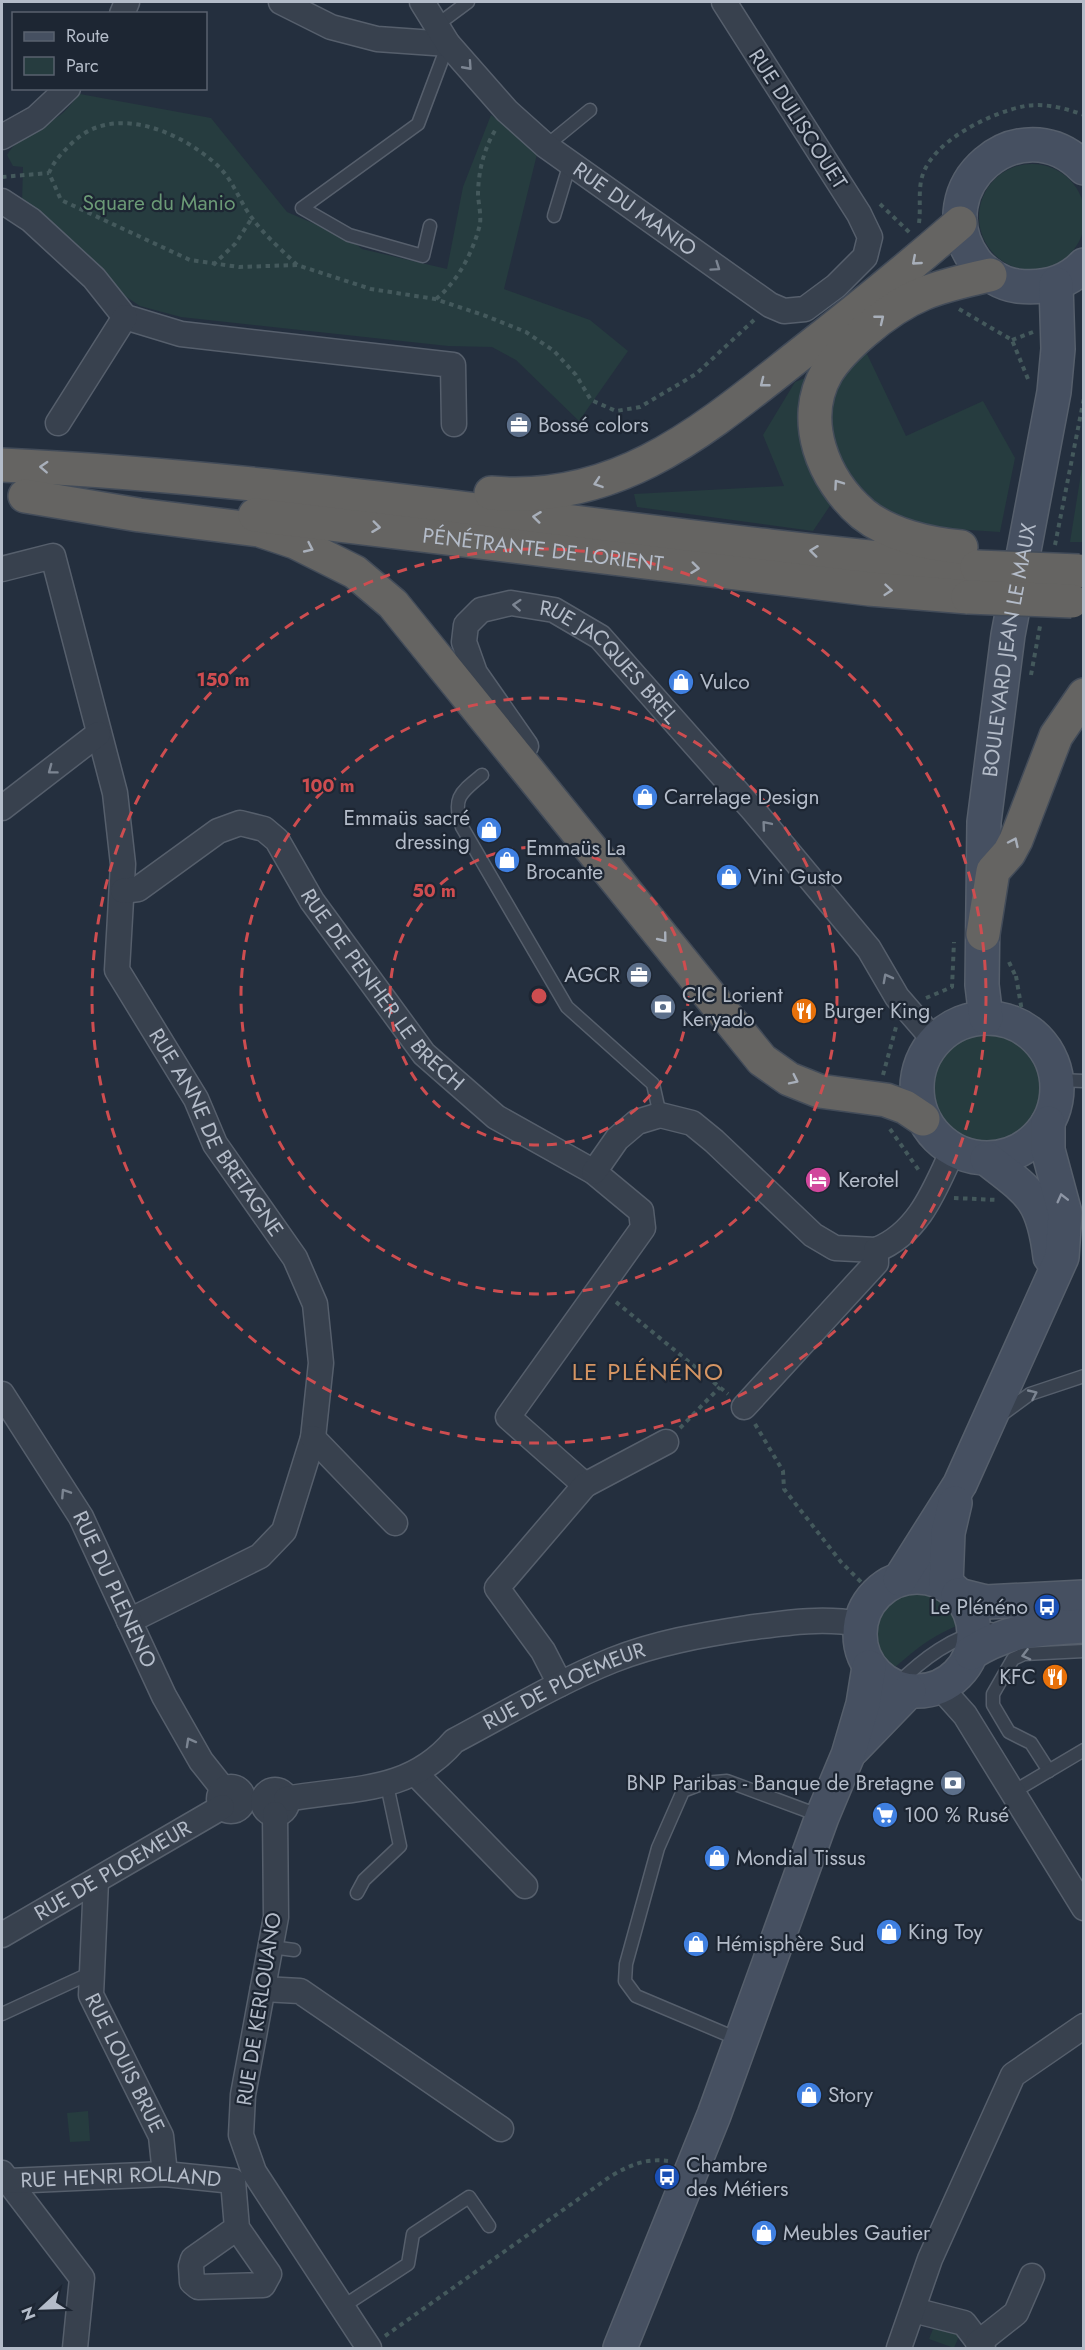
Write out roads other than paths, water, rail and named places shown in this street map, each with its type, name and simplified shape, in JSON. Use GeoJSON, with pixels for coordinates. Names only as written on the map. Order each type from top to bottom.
{"type":"FeatureCollection","features":[{"type":"Feature","properties":{"kind":"highway"},"geometry":{"type":"LineString","coordinates":[[87,470],[209,471],[496,493],[547,494],[590,486],[643,466],[683,444],[731,409],[960,223]]}},
{"type":"Feature","properties":{"kind":"highway"},"geometry":{"type":"LineString","coordinates":[[979,558],[894,531],[864,514],[836,484],[820,450],[814,425],[817,400],[827,373],[846,347],[904,300],[945,285],[990,275]]}},
{"type":"Feature","properties":{"kind":"highway","name":"PÉNÉTRANTE DE LORIENT"},"geometry":{"type":"LineString","coordinates":[[2,465],[87,470],[347,493],[874,558],[979,558],[1077,573]]}},
{"type":"Feature","properties":{"kind":"highway"},"geometry":{"type":"LineString","coordinates":[[13,496],[259,530],[296,542],[355,572],[393,604],[762,1060],[789,1079],[819,1091],[882,1099],[905,1107],[923,1119]]}},
{"type":"Feature","properties":{"kind":"highway","name":"PÉNÉTRANTE DE LORIENT"},"geometry":{"type":"LineString","coordinates":[[13,496],[183,507],[351,524],[870,589],[968,597],[1077,573]]}},
{"type":"Feature","properties":{"kind":"highway"},"geometry":{"type":"LineString","coordinates":[[969,932],[993,871],[1009,853],[1016,840],[1056,736],[1083,695]]}},
{"type":"Feature","properties":{"kind":"main road"},"geometry":{"type":"LineString","coordinates":[[1083,168],[1065,153],[1051,148],[1028,145],[1005,150],[992,157],[970,179],[960,208],[960,223],[969,252],[990,275],[1011,285],[1034,288],[1056,284],[1076,273],[1083,265]]}},
{"type":"Feature","properties":{"kind":"main road","name":"BOULEVARD JEAN LE MAUX"},"geometry":{"type":"LineString","coordinates":[[986,1018],[982,985],[969,932],[1008,635],[1054,392],[1058,349],[1056,284]]}},
{"type":"Feature","properties":{"kind":"main road"},"geometry":{"type":"LineString","coordinates":[[903,1683],[862,1654],[878,1599],[960,1484],[1047,1295],[1062,1257],[1066,1232],[1062,1194],[1048,1150],[1048,1123],[1056,1101],[1070,1080],[1051,1060],[1043,1046],[1025,1029],[1007,1020],[986,1018],[959,1023],[935,1041],[920,1065],[916,1086],[923,1119],[935,1136],[953,1150],[967,1156],[987,1159],[1015,1153],[1032,1142],[1048,1123]]}},
{"type":"Feature","properties":{"kind":"main road"},"geometry":{"type":"LineString","coordinates":[[987,1159],[1031,1193],[1044,1217],[1050,1260],[1047,1295]]}},
{"type":"Feature","properties":{"kind":"main road"},"geometry":{"type":"LineString","coordinates":[[960,1484],[948,1533],[952,1590],[993,1635]]}},
{"type":"Feature","properties":{"kind":"main road"},"geometry":{"type":"LineString","coordinates":[[878,1599],[924,1578],[986,1602],[1083,1597]]}},
{"type":"Feature","properties":{"kind":"main road"},"geometry":{"type":"LineString","coordinates":[[620,2349],[741,2040],[822,1817],[848,1755],[863,1704],[903,1683],[964,1667],[993,1635],[1083,1626]]}},
{"type":"Feature","properties":{"kind":"main road"},"geometry":{"type":"LineString","coordinates":[[848,1755],[903,1683]]}},
{"type":"Feature","properties":{"kind":"street"},"geometry":{"type":"LineString","coordinates":[[281,2],[331,27],[376,39],[442,35]]}},
{"type":"Feature","properties":{"kind":"street","name":"RUE DU MANIO"},"geometry":{"type":"LineString","coordinates":[[422,2],[442,35],[507,111],[546,146],[770,305],[784,311],[805,309],[836,286],[865,257],[870,237]]}},
{"type":"Feature","properties":{"kind":"street","name":"RUE DULISCOUET"},"geometry":{"type":"LineString","coordinates":[[724,2],[859,214],[870,237]]}},
{"type":"Feature","properties":{"kind":"street"},"geometry":{"type":"LineString","coordinates":[[2,137],[36,118],[66,90]]}},
{"type":"Feature","properties":{"kind":"street"},"geometry":{"type":"LineString","coordinates":[[2,201],[31,220],[94,278],[125,317],[181,334],[453,364],[453,424]]}},
{"type":"Feature","properties":{"kind":"street"},"geometry":{"type":"LineString","coordinates":[[58,423],[125,317]]}},
{"type":"Feature","properties":{"kind":"street","name":"RUE ANNE DE BRETAGNE"},"geometry":{"type":"LineString","coordinates":[[2,569],[53,556],[115,794],[123,864],[117,970],[196,1099],[215,1144],[295,1258],[315,1304],[321,1363],[313,1438],[284,1532],[260,1556],[129,1621]]}},
{"type":"Feature","properties":{"kind":"street","name":"RUE JACQUES BREL"},"geometry":{"type":"LineString","coordinates":[[635,904],[475,673],[464,642],[466,625],[481,610],[511,603],[554,610],[600,637],[754,811],[869,949],[906,1009],[935,1041]]}},
{"type":"Feature","properties":{"kind":"street"},"geometry":{"type":"LineString","coordinates":[[2,808],[98,734]]}},
{"type":"Feature","properties":{"kind":"street","name":"RUE DE PENHER LE BRECH"},"geometry":{"type":"LineString","coordinates":[[123,891],[138,889],[218,831],[240,823],[264,829],[278,840],[312,901],[424,1054],[496,1117],[594,1172],[641,1211],[644,1228],[508,1417],[585,1485]]}},
{"type":"Feature","properties":{"kind":"street"},"geometry":{"type":"LineString","coordinates":[[594,1172],[617,1139],[637,1122],[660,1115],[692,1123],[813,1235],[835,1248],[876,1250],[895,1242],[908,1230],[925,1208],[953,1150]]}},
{"type":"Feature","properties":{"kind":"street"},"geometry":{"type":"LineString","coordinates":[[744,1407],[876,1263],[876,1250]]}},
{"type":"Feature","properties":{"kind":"street","name":"RUE DU PLENENO"},"geometry":{"type":"LineString","coordinates":[[2,1394],[81,1517],[170,1706],[201,1761],[228,1799]]}},
{"type":"Feature","properties":{"kind":"street"},"geometry":{"type":"LineString","coordinates":[[313,1438],[395,1523]]}},
{"type":"Feature","properties":{"kind":"street"},"geometry":{"type":"LineString","coordinates":[[560,1684],[543,1651],[497,1588],[585,1485],[666,1442]]}},
{"type":"Feature","properties":{"kind":"street","name":"RUE DE PLOEMEUR"},"geometry":{"type":"LineString","coordinates":[[2,1935],[96,1881],[228,1799],[277,1804],[387,1785],[415,1773],[442,1756],[454,1741],[560,1684],[614,1660],[696,1636],[804,1620],[878,1599]]}},
{"type":"Feature","properties":{"kind":"street"},"geometry":{"type":"LineString","coordinates":[[903,1683],[965,1715],[1083,1908]]}},
{"type":"Feature","properties":{"kind":"street"},"geometry":{"type":"LineString","coordinates":[[415,1773],[525,1886]]}},
{"type":"Feature","properties":{"kind":"street","name":"RUE DE KERLOUANO"},"geometry":{"type":"LineString","coordinates":[[277,1804],[276,1917],[243,2095],[243,2177],[342,2307],[369,2348]]}},
{"type":"Feature","properties":{"kind":"street","name":"RUE LOUIS BRUE"},"geometry":{"type":"LineString","coordinates":[[96,1881],[91,1995],[161,2136],[165,2174]]}},
{"type":"Feature","properties":{"kind":"street"},"geometry":{"type":"LineString","coordinates":[[263,1989],[300,1991],[501,2129]]}},
{"type":"Feature","properties":{"kind":"street"},"geometry":{"type":"LineString","coordinates":[[899,2349],[930,2259],[1013,2075],[1083,2026]]}},
{"type":"Feature","properties":{"kind":"street","name":"RUE HENRI ROLLAND"},"geometry":{"type":"LineString","coordinates":[[5,2177],[165,2174],[243,2177],[237,2228]]}},
{"type":"Feature","properties":{"kind":"street"},"geometry":{"type":"LineString","coordinates":[[5,2177],[82,2278],[75,2349]]}},
{"type":"Feature","properties":{"kind":"street"},"geometry":{"type":"LineString","coordinates":[[913,2310],[964,2323],[981,2346],[1016,2313],[1032,2276]]}},
{"type":"Feature","properties":{"kind":"lane"},"geometry":{"type":"LineString","coordinates":[[430,226],[423,256],[349,235],[302,208],[417,124],[442,35],[468,2]]}},
{"type":"Feature","properties":{"kind":"lane"},"geometry":{"type":"LineString","coordinates":[[546,146],[590,110]]}},
{"type":"Feature","properties":{"kind":"lane"},"geometry":{"type":"LineString","coordinates":[[554,216],[570,163]]}},
{"type":"Feature","properties":{"kind":"lane"},"geometry":{"type":"LineString","coordinates":[[482,775],[461,792],[457,802],[462,827],[567,1006],[654,1084],[660,1115]]}},
{"type":"Feature","properties":{"kind":"lane"},"geometry":{"type":"LineString","coordinates":[[989,1423],[1030,1394],[1083,1376]]}},
{"type":"Feature","properties":{"kind":"lane"},"geometry":{"type":"LineString","coordinates":[[903,1683],[922,1660],[993,1635],[1023,1620],[1083,1617]]}},
{"type":"Feature","properties":{"kind":"lane"},"geometry":{"type":"LineString","coordinates":[[1048,1771],[1031,1743],[1009,1732],[993,1705],[993,1694],[1013,1659],[1024,1654],[1083,1651]]}},
{"type":"Feature","properties":{"kind":"lane"},"geometry":{"type":"LineString","coordinates":[[1013,1792],[1083,1750]]}},
{"type":"Feature","properties":{"kind":"lane"},"geometry":{"type":"LineString","coordinates":[[741,2040],[636,1995],[625,1981],[626,1964],[658,1848],[683,1791],[704,1783],[727,1781],[822,1817]]}},
{"type":"Feature","properties":{"kind":"lane"},"geometry":{"type":"LineString","coordinates":[[357,1893],[364,1880],[400,1846],[387,1785]]}},
{"type":"Feature","properties":{"kind":"lane"},"geometry":{"type":"LineString","coordinates":[[270,1947],[294,1950]]}},
{"type":"Feature","properties":{"kind":"lane"},"geometry":{"type":"LineString","coordinates":[[2,2014],[93,1972]]}},
{"type":"Feature","properties":{"kind":"lane"},"geometry":{"type":"LineString","coordinates":[[342,2307],[408,2264],[413,2234],[469,2197],[489,2226]]}},
{"type":"Feature","properties":{"kind":"place","name":"Bossé colors"},"geometry":{"type":"Point","coordinates":[519,425]}},
{"type":"Feature","properties":{"kind":"place","name":"Vulco"},"geometry":{"type":"Point","coordinates":[681,682]}},
{"type":"Feature","properties":{"kind":"place","name":"Carrelage Design"},"geometry":{"type":"Point","coordinates":[645,797]}},
{"type":"Feature","properties":{"kind":"place","name":"Emmaüs sacré dressing"},"geometry":{"type":"Point","coordinates":[489,830]}},
{"type":"Feature","properties":{"kind":"place","name":"Emmaüs La Brocante"},"geometry":{"type":"Point","coordinates":[507,860]}},
{"type":"Feature","properties":{"kind":"place","name":"Vini Gusto"},"geometry":{"type":"Point","coordinates":[729,877]}},
{"type":"Feature","properties":{"kind":"place","name":"AGCR"},"geometry":{"type":"Point","coordinates":[639,975]}},
{"type":"Feature","properties":{"kind":"place","name":"CIC Lorient Keryado"},"geometry":{"type":"Point","coordinates":[663,1007]}},
{"type":"Feature","properties":{"kind":"place","name":"Burger King"},"geometry":{"type":"Point","coordinates":[804,1011]}},
{"type":"Feature","properties":{"kind":"place","name":"Kerotel"},"geometry":{"type":"Point","coordinates":[818,1180]}},
{"type":"Feature","properties":{"kind":"place","name":"Le Plénéno"},"geometry":{"type":"Point","coordinates":[1047,1607]}},
{"type":"Feature","properties":{"kind":"place","name":"KFC"},"geometry":{"type":"Point","coordinates":[1055,1677]}},
{"type":"Feature","properties":{"kind":"place","name":"BNP Paribas - Banque de Bretagne"},"geometry":{"type":"Point","coordinates":[953,1783]}},
{"type":"Feature","properties":{"kind":"place","name":"100 % Rusé"},"geometry":{"type":"Point","coordinates":[885,1815]}},
{"type":"Feature","properties":{"kind":"place","name":"Mondial Tissus"},"geometry":{"type":"Point","coordinates":[717,1858]}},
{"type":"Feature","properties":{"kind":"place","name":"King Toy"},"geometry":{"type":"Point","coordinates":[889,1932]}},
{"type":"Feature","properties":{"kind":"place","name":"Hémisphère Sud"},"geometry":{"type":"Point","coordinates":[696,1944]}},
{"type":"Feature","properties":{"kind":"place","name":"Story"},"geometry":{"type":"Point","coordinates":[809,2095]}},
{"type":"Feature","properties":{"kind":"place","name":"Chambre des Métiers"},"geometry":{"type":"Point","coordinates":[667,2177]}},
{"type":"Feature","properties":{"kind":"place","name":"Meubles Gautier"},"geometry":{"type":"Point","coordinates":[764,2233]}},
{"type":"Feature","properties":{"kind":"district","name":"LE PLÉNÉNO"},"geometry":{"type":"Point","coordinates":[648,1371]}},
{"type":"Feature","properties":{"kind":"park label","name":"Square du Manio"},"geometry":{"type":"Point","coordinates":[159,203]}}]}
